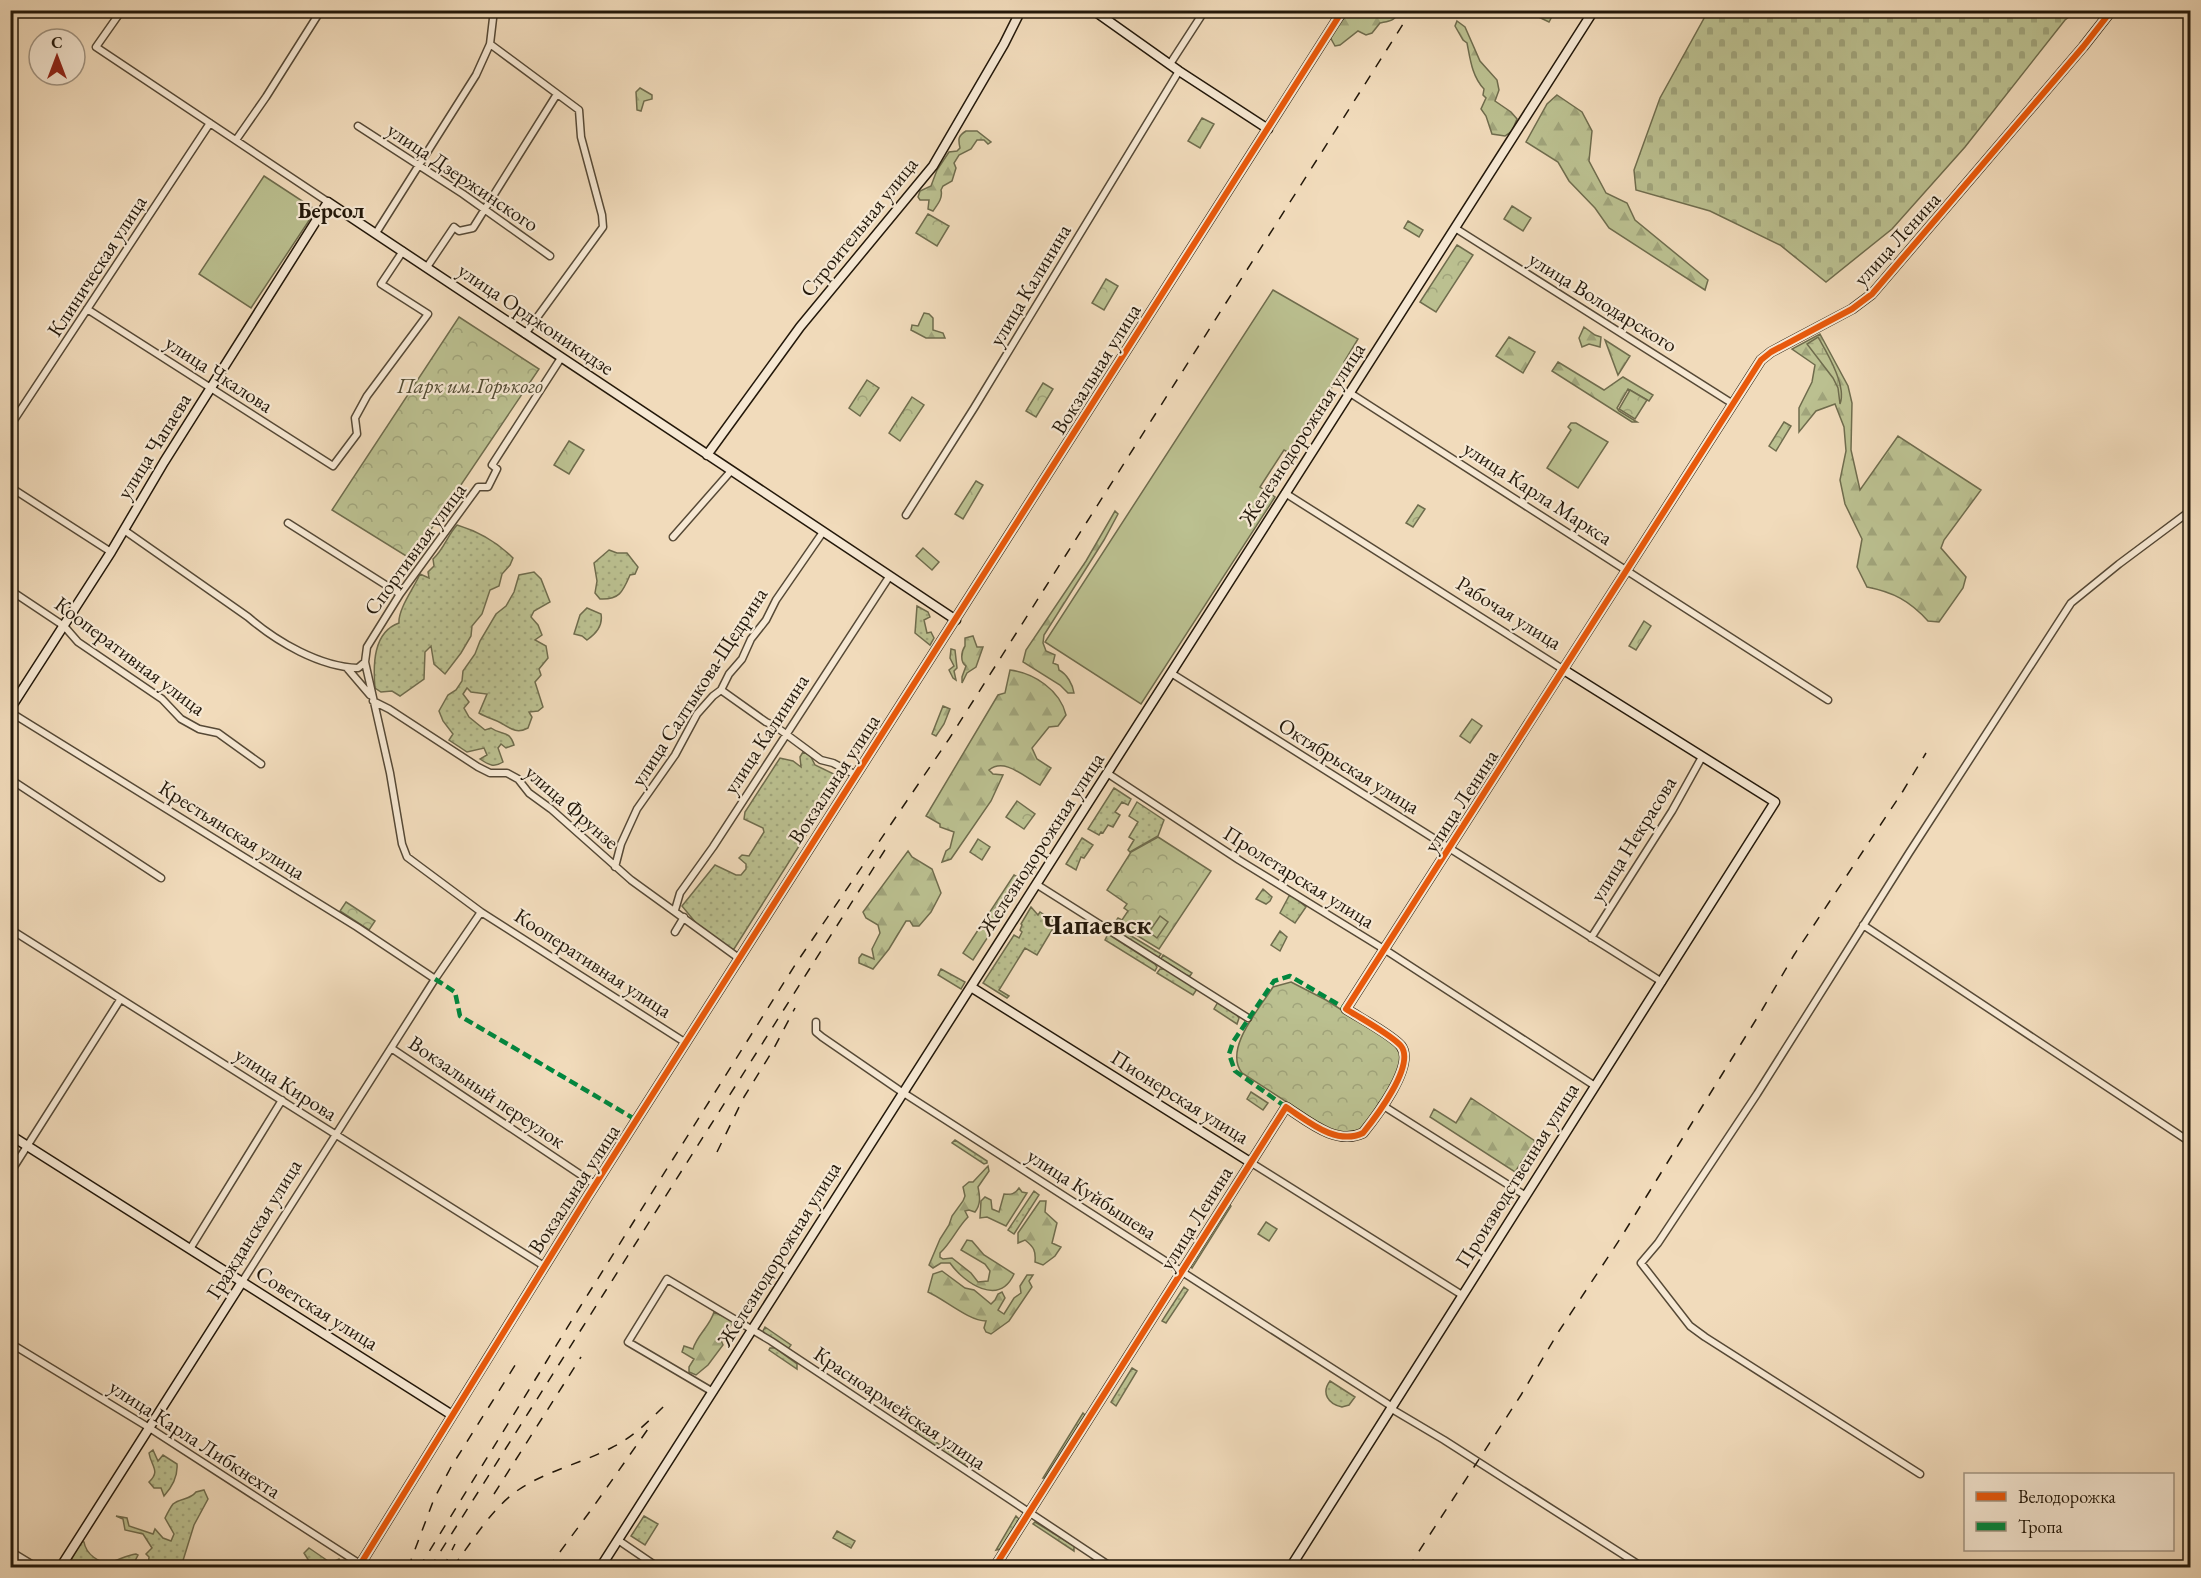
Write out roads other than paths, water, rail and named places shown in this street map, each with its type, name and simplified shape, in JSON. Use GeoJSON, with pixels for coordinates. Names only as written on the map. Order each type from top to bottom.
{"type":"FeatureCollection","features":[{"type":"Feature","properties":{"kind":"street","name":"улица Орджоникидзе"},"geometry":{"type":"LineString","coordinates":[[122,10],[96,47],[956,620]]}},
{"type":"Feature","properties":{"kind":"street"},"geometry":{"type":"LineString","coordinates":[[236,140],[321,10]]}},
{"type":"Feature","properties":{"kind":"street"},"geometry":{"type":"LineString","coordinates":[[376,233],[476,75],[490,44],[494,10]]}},
{"type":"Feature","properties":{"kind":"street","name":"Строительная улица"},"geometry":{"type":"LineString","coordinates":[[707,455],[800,327],[933,166],[1004,44],[1021,10]]}},
{"type":"Feature","properties":{"kind":"street"},"geometry":{"type":"LineString","coordinates":[[1093,10],[1179,71],[1268,129]]}},
{"type":"Feature","properties":{"kind":"street"},"geometry":{"type":"LineString","coordinates":[[1170,64],[1205,10]]}},
{"type":"Feature","properties":{"kind":"street","name":"Вокзальная улица"},"geometry":{"type":"LineString","coordinates":[[359,1566],[544,1266],[1343,10]]}},
{"type":"Feature","properties":{"kind":"street","name":"Железнодорожная улица"},"geometry":{"type":"LineString","coordinates":[[600,1568],[1594,10]]}},
{"type":"Feature","properties":{"kind":"street","name":"улица Ленина"},"geometry":{"type":"LineString","coordinates":[[994,1568],[1286,1107],[1333,1135],[1345,1138],[1363,1133],[1382,1105],[1403,1069],[1404,1051],[1397,1042],[1346,1009],[1761,360],[1771,352],[1852,309],[1872,294],[2112,10]]}},
{"type":"Feature","properties":{"kind":"street"},"geometry":{"type":"LineString","coordinates":[[490,44],[579,110],[581,137],[602,214],[603,227],[525,334]]}},
{"type":"Feature","properties":{"kind":"street","name":"улица Калинина"},"geometry":{"type":"LineString","coordinates":[[906,515],[974,408],[1179,71]]}},
{"type":"Feature","properties":{"kind":"street"},"geometry":{"type":"LineString","coordinates":[[428,267],[454,227],[459,231],[472,228],[557,94]]}},
{"type":"Feature","properties":{"kind":"street","name":"Клиническая улица"},"geometry":{"type":"LineString","coordinates":[[10,426],[210,123]]}},
{"type":"Feature","properties":{"kind":"street","name":"улица Дзержинского"},"geometry":{"type":"LineString","coordinates":[[358,126],[420,165],[550,256]]}},
{"type":"Feature","properties":{"kind":"street","name":"улица Чапаева"},"geometry":{"type":"LineString","coordinates":[[10,710],[328,202]]}},
{"type":"Feature","properties":{"kind":"street","name":"улица Володарского"},"geometry":{"type":"LineString","coordinates":[[1455,228],[1733,404]]}},
{"type":"Feature","properties":{"kind":"street","name":"улица Чкалова"},"geometry":{"type":"LineString","coordinates":[[87,309],[333,466],[357,434],[355,418],[367,396],[428,314],[381,284],[403,251]]}},
{"type":"Feature","properties":{"kind":"street","name":"Спортивная улица"},"geometry":{"type":"LineString","coordinates":[[367,647],[400,594],[478,487],[488,487],[497,469],[492,465],[561,358]]}},
{"type":"Feature","properties":{"kind":"street","name":"улица Карла Маркса"},"geometry":{"type":"LineString","coordinates":[[1350,393],[1828,700]]}},
{"type":"Feature","properties":{"kind":"street"},"geometry":{"type":"LineString","coordinates":[[673,537],[731,471]]}},
{"type":"Feature","properties":{"kind":"street"},"geometry":{"type":"LineString","coordinates":[[10,487],[111,552]]}},
{"type":"Feature","properties":{"kind":"street","name":"Рабочая улица"},"geometry":{"type":"LineString","coordinates":[[1286,493],[1775,802]]}},
{"type":"Feature","properties":{"kind":"street"},"geometry":{"type":"LineString","coordinates":[[1920,1474],[1690,1326],[1641,1263],[1658,1243],[1757,1094],[2071,603],[2190,511]]}},
{"type":"Feature","properties":{"kind":"street"},"geometry":{"type":"LineString","coordinates":[[288,523],[400,594]]}},
{"type":"Feature","properties":{"kind":"street"},"geometry":{"type":"LineString","coordinates":[[124,530],[263,629],[319,661],[347,668],[358,668],[365,662]]}},
{"type":"Feature","properties":{"kind":"street","name":"улица Салтыкова-Щедрина"},"geometry":{"type":"LineString","coordinates":[[615,867],[621,844],[637,809],[675,755],[697,714],[721,690],[729,674],[742,658],[751,639],[766,620],[776,600],[823,532]]}},
{"type":"Feature","properties":{"kind":"street","name":"улица Калинина"},"geometry":{"type":"LineString","coordinates":[[675,910],[680,892],[713,847],[889,577]]}},
{"type":"Feature","properties":{"kind":"street","name":"Кооперативная улица"},"geometry":{"type":"LineString","coordinates":[[10,590],[64,626],[78,642],[162,699],[181,719],[199,729],[218,733],[261,764]]}},
{"type":"Feature","properties":{"kind":"street","name":"Кооперативная улица"},"geometry":{"type":"LineString","coordinates":[[367,647],[365,662],[406,857],[481,912],[687,1043]]}},
{"type":"Feature","properties":{"kind":"street"},"geometry":{"type":"LineString","coordinates":[[347,668],[372,699]]}},
{"type":"Feature","properties":{"kind":"street","name":"Октябрьская улица"},"geometry":{"type":"LineString","coordinates":[[1171,673],[1662,982]]}},
{"type":"Feature","properties":{"kind":"street"},"geometry":{"type":"LineString","coordinates":[[721,690],[821,760],[833,763],[856,775]]}},
{"type":"Feature","properties":{"kind":"street","name":"улица Фрунзе"},"geometry":{"type":"LineString","coordinates":[[372,699],[478,767],[490,773],[507,773],[518,779],[529,793],[559,815],[615,867],[740,958]]}},
{"type":"Feature","properties":{"kind":"street","name":"Крестьянская улица"},"geometry":{"type":"LineString","coordinates":[[10,710],[357,927],[435,979]]}},
{"type":"Feature","properties":{"kind":"street","name":"улица Некрасова"},"geometry":{"type":"LineString","coordinates":[[1591,938],[1672,811],[1702,757]]}},
{"type":"Feature","properties":{"kind":"street","name":"Пролетарская улица"},"geometry":{"type":"LineString","coordinates":[[1107,773],[1256,871],[1384,950],[1595,1086]]}},
{"type":"Feature","properties":{"kind":"street"},"geometry":{"type":"LineString","coordinates":[[10,779],[161,878]]}},
{"type":"Feature","properties":{"kind":"street","name":"Производственная улица"},"geometry":{"type":"LineString","coordinates":[[1290,1568],[1775,802]]}},
{"type":"Feature","properties":{"kind":"street"},"geometry":{"type":"LineString","coordinates":[[1036,884],[1248,1018]]}},
{"type":"Feature","properties":{"kind":"street","name":"Гражданская улица"},"geometry":{"type":"LineString","coordinates":[[60,1568],[435,979],[481,912]]}},
{"type":"Feature","properties":{"kind":"street"},"geometry":{"type":"LineString","coordinates":[[675,932],[684,917]]}},
{"type":"Feature","properties":{"kind":"street"},"geometry":{"type":"LineString","coordinates":[[1863,925],[2190,1142]]}},
{"type":"Feature","properties":{"kind":"street","name":"улица Кирова"},"geometry":{"type":"LineString","coordinates":[[10,929],[544,1266]]}},
{"type":"Feature","properties":{"kind":"street","name":"Пионерская улица"},"geometry":{"type":"LineString","coordinates":[[971,987],[1462,1295]]}},
{"type":"Feature","properties":{"kind":"street"},"geometry":{"type":"LineString","coordinates":[[10,1173],[120,1000]]}},
{"type":"Feature","properties":{"kind":"street","name":"улица Куйбышева"},"geometry":{"type":"LineString","coordinates":[[816,1023],[816,1032],[822,1037],[903,1093],[1644,1568]]}},
{"type":"Feature","properties":{"kind":"street","name":"Вокзальный переулок"},"geometry":{"type":"LineString","coordinates":[[391,1048],[596,1185]]}},
{"type":"Feature","properties":{"kind":"street"},"geometry":{"type":"LineString","coordinates":[[189,1249],[282,1100]]}},
{"type":"Feature","properties":{"kind":"street"},"geometry":{"type":"LineString","coordinates":[[1382,1105],[1526,1196]]}},
{"type":"Feature","properties":{"kind":"street","name":"Советская улица"},"geometry":{"type":"LineString","coordinates":[[10,1135],[452,1415]]}},
{"type":"Feature","properties":{"kind":"street","name":"Красноармейская улица"},"geometry":{"type":"LineString","coordinates":[[712,1392],[628,1342],[667,1279],[752,1329],[1113,1568]]}},
{"type":"Feature","properties":{"kind":"street","name":"улица Карла Либкнехта"},"geometry":{"type":"LineString","coordinates":[[10,1343],[148,1427],[359,1566]]}},
{"type":"Feature","properties":{"kind":"street"},"geometry":{"type":"LineString","coordinates":[[618,1540],[659,1568]]}},
{"type":"Feature","properties":{"kind":"street"},"geometry":{"type":"LineString","coordinates":[[10,1551],[38,1568]]}},
{"type":"Feature","properties":{"kind":"railway"},"geometry":{"type":"LineString","coordinates":[[419,1568],[795,965],[949,739],[1412,10]]}},
{"type":"Feature","properties":{"kind":"railway"},"geometry":{"type":"LineString","coordinates":[[1408,1568],[1620,1239],[1794,955],[1926,753]]}},
{"type":"Feature","properties":{"kind":"railway"},"geometry":{"type":"LineString","coordinates":[[430,1568],[890,842]]}},
{"type":"Feature","properties":{"kind":"railway"},"geometry":{"type":"LineString","coordinates":[[717,1152],[744,1097],[795,1008]]}},
{"type":"Feature","properties":{"kind":"railway"},"geometry":{"type":"LineString","coordinates":[[494,1494],[581,1357]]}},
{"type":"Feature","properties":{"kind":"railway"},"geometry":{"type":"LineString","coordinates":[[408,1568],[434,1499],[451,1467],[519,1359]]}},
{"type":"Feature","properties":{"kind":"railway"},"geometry":{"type":"LineString","coordinates":[[455,1568],[458,1560],[484,1525],[514,1493],[537,1479],[619,1444],[640,1429],[665,1405]]}},
{"type":"Feature","properties":{"kind":"railway"},"geometry":{"type":"LineString","coordinates":[[548,1568],[648,1429]]}},
{"type":"Feature","properties":{"kind":"railway"},"geometry":{"type":"LineString","coordinates":[[443,1568],[455,1544]]}},
{"type":"Feature","properties":{"kind":"district","name":"Берсол"},"geometry":{"type":"Point","coordinates":[331,210]}},
{"type":"Feature","properties":{"kind":"district","name":"Чапаевск"},"geometry":{"type":"Point","coordinates":[1097,925]}},
{"type":"Feature","properties":{"kind":"park label","name":"Парк им.Горького"},"geometry":{"type":"Point","coordinates":[470,386]}}]}
